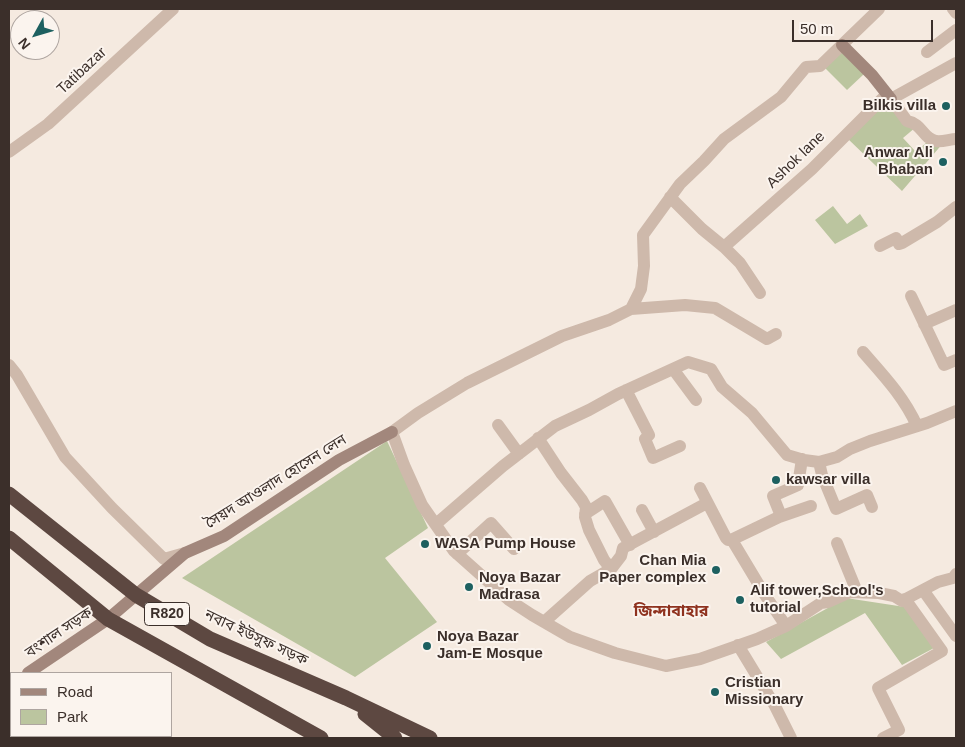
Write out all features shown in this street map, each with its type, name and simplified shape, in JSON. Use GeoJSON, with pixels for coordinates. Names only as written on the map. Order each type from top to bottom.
{"type":"FeatureCollection","features":[{"type":"Feature","properties":{"kind":"highway","name":"নবাব ইউসুফ সড়ক"},"geometry":{"type":"LineString","coordinates":[[9,494],[136,595],[210,639],[346,698],[430,738]]}},
{"type":"Feature","properties":{"kind":"highway","name":"R820"},"geometry":{"type":"LineString","coordinates":[[9,538],[108,619],[321,738]]}},
{"type":"Feature","properties":{"kind":"highway"},"geometry":{"type":"LineString","coordinates":[[346,698],[395,738]]}},
{"type":"Feature","properties":{"kind":"street","name":"Tatibazar"},"geometry":{"type":"LineString","coordinates":[[9,152],[48,124],[173,9]]}},
{"type":"Feature","properties":{"kind":"street"},"geometry":{"type":"LineString","coordinates":[[631,309],[641,289],[644,266],[643,235],[680,184],[724,139],[781,97],[806,67],[820,66],[879,9]]}},
{"type":"Feature","properties":{"kind":"street"},"geometry":{"type":"LineString","coordinates":[[953,9],[956,14]]}},
{"type":"Feature","properties":{"kind":"street"},"geometry":{"type":"LineString","coordinates":[[928,52],[956,30]]}},
{"type":"Feature","properties":{"kind":"street"},"geometry":{"type":"LineString","coordinates":[[842,45],[872,75],[907,121],[915,123],[929,139],[938,141],[956,139]]}},
{"type":"Feature","properties":{"kind":"street","name":"Ashok lane"},"geometry":{"type":"LineString","coordinates":[[724,246],[812,169],[889,97],[956,63]]}},
{"type":"Feature","properties":{"kind":"street"},"geometry":{"type":"LineString","coordinates":[[670,197],[702,229],[724,246],[740,264],[760,293]]}},
{"type":"Feature","properties":{"kind":"street"},"geometry":{"type":"LineString","coordinates":[[880,246],[896,238],[900,244],[902,243],[937,222],[956,207]]}},
{"type":"Feature","properties":{"kind":"street"},"geometry":{"type":"LineString","coordinates":[[911,296],[944,365],[956,360]]}},
{"type":"Feature","properties":{"kind":"street"},"geometry":{"type":"LineString","coordinates":[[776,334],[766,339],[715,308],[707,306],[685,305],[631,309],[609,320],[562,336],[467,383],[418,413],[392,432],[422,505],[458,554],[509,600],[570,637],[615,653],[666,666],[700,659],[757,639],[786,626],[821,603],[850,592],[880,593],[894,596],[902,601],[938,582],[953,578],[956,574]]}},
{"type":"Feature","properties":{"kind":"street"},"geometry":{"type":"LineString","coordinates":[[924,324],[956,310]]}},
{"type":"Feature","properties":{"kind":"street"},"geometry":{"type":"LineString","coordinates":[[863,352],[904,400],[917,426]]}},
{"type":"Feature","properties":{"kind":"street"},"geometry":{"type":"LineString","coordinates":[[436,524],[538,438],[555,426],[626,390],[688,362],[711,369],[722,387],[752,413],[787,455],[802,459],[819,462],[837,457],[850,448],[956,411]]}},
{"type":"Feature","properties":{"kind":"street"},"geometry":{"type":"LineString","coordinates":[[9,365],[17,375],[65,457],[112,508],[164,559],[185,553]]}},
{"type":"Feature","properties":{"kind":"street"},"geometry":{"type":"LineString","coordinates":[[674,369],[696,400]]}},
{"type":"Feature","properties":{"kind":"street"},"geometry":{"type":"LineString","coordinates":[[626,390],[649,435],[645,439],[654,458],[680,446]]}},
{"type":"Feature","properties":{"kind":"street"},"geometry":{"type":"LineString","coordinates":[[498,425],[519,454]]}},
{"type":"Feature","properties":{"kind":"street","name":"সৈয়দ আওলাদ হোসেন লেন"},"geometry":{"type":"LineString","coordinates":[[108,619],[185,553],[224,536],[340,460],[392,432]]}},
{"type":"Feature","properties":{"kind":"street"},"geometry":{"type":"LineString","coordinates":[[538,438],[586,507],[585,514],[589,530],[604,560],[611,569]]}},
{"type":"Feature","properties":{"kind":"street"},"geometry":{"type":"LineString","coordinates":[[781,516],[773,496],[798,484],[802,459]]}},
{"type":"Feature","properties":{"kind":"street"},"geometry":{"type":"LineString","coordinates":[[819,462],[822,475],[836,509],[867,495],[872,507]]}},
{"type":"Feature","properties":{"kind":"street"},"geometry":{"type":"LineString","coordinates":[[700,488],[726,538],[731,540],[786,626]]}},
{"type":"Feature","properties":{"kind":"street"},"geometry":{"type":"LineString","coordinates":[[585,514],[605,501],[630,545]]}},
{"type":"Feature","properties":{"kind":"street"},"geometry":{"type":"LineString","coordinates":[[544,622],[590,581],[611,569],[621,556],[623,548],[707,503]]}},
{"type":"Feature","properties":{"kind":"street"},"geometry":{"type":"LineString","coordinates":[[731,540],[781,516],[811,506]]}},
{"type":"Feature","properties":{"kind":"street"},"geometry":{"type":"LineString","coordinates":[[642,510],[654,532]]}},
{"type":"Feature","properties":{"kind":"street"},"geometry":{"type":"LineString","coordinates":[[458,554],[491,524],[514,549]]}},
{"type":"Feature","properties":{"kind":"street"},"geometry":{"type":"LineString","coordinates":[[837,543],[856,592]]}},
{"type":"Feature","properties":{"kind":"street"},"geometry":{"type":"LineString","coordinates":[[923,590],[956,636]]}},
{"type":"Feature","properties":{"kind":"street"},"geometry":{"type":"LineString","coordinates":[[883,738],[899,730],[878,688],[942,651],[905,599]]}},
{"type":"Feature","properties":{"kind":"street","name":"বংশাল সড়ক"},"geometry":{"type":"LineString","coordinates":[[29,672],[108,619]]}},
{"type":"Feature","properties":{"kind":"street"},"geometry":{"type":"LineString","coordinates":[[738,645],[775,706],[791,738]]}},
{"type":"Feature","properties":{"kind":"green space"},"geometry":{"type":"Polygon","coordinates":[[[839,50],[864,74],[847,90],[823,66],[839,50]]]}},
{"type":"Feature","properties":{"kind":"green space"},"geometry":{"type":"Polygon","coordinates":[[[887,99],[916,127],[903,138],[916,152],[928,141],[944,142],[902,191],[847,138],[887,99]]]}},
{"type":"Feature","properties":{"kind":"green space"},"geometry":{"type":"Polygon","coordinates":[[[833,206],[847,224],[860,214],[868,226],[835,244],[815,220],[833,206]]]}},
{"type":"Feature","properties":{"kind":"green space"},"geometry":{"type":"Polygon","coordinates":[[[387,441],[428,528],[385,558],[437,622],[355,677],[182,578],[387,441]]]}},
{"type":"Feature","properties":{"kind":"green space"},"geometry":{"type":"Polygon","coordinates":[[[846,598],[905,607],[934,648],[902,665],[865,613],[781,659],[766,642],[846,598]]]}},
{"type":"Feature","properties":{"kind":"place","name":"Bilkis villa"},"geometry":{"type":"Point","coordinates":[946,106]}},
{"type":"Feature","properties":{"kind":"place","name":"Anwar Ali Bhaban"},"geometry":{"type":"Point","coordinates":[943,162]}},
{"type":"Feature","properties":{"kind":"place","name":"kawsar villa"},"geometry":{"type":"Point","coordinates":[776,480]}},
{"type":"Feature","properties":{"kind":"place","name":"WASA Pump House"},"geometry":{"type":"Point","coordinates":[425,544]}},
{"type":"Feature","properties":{"kind":"place","name":"Chan Mia Paper complex"},"geometry":{"type":"Point","coordinates":[716,570]}},
{"type":"Feature","properties":{"kind":"place","name":"Noya Bazar Madrasa"},"geometry":{"type":"Point","coordinates":[469,587]}},
{"type":"Feature","properties":{"kind":"place","name":"Alif tower,School's tutorial"},"geometry":{"type":"Point","coordinates":[740,600]}},
{"type":"Feature","properties":{"kind":"place","name":"Noya Bazar Jam-E Mosque"},"geometry":{"type":"Point","coordinates":[427,646]}},
{"type":"Feature","properties":{"kind":"place","name":"Cristian Missionary"},"geometry":{"type":"Point","coordinates":[715,692]}},
{"type":"Feature","properties":{"kind":"district","name":"জিন্দাবাহার"},"geometry":{"type":"Point","coordinates":[671,612]}}]}
